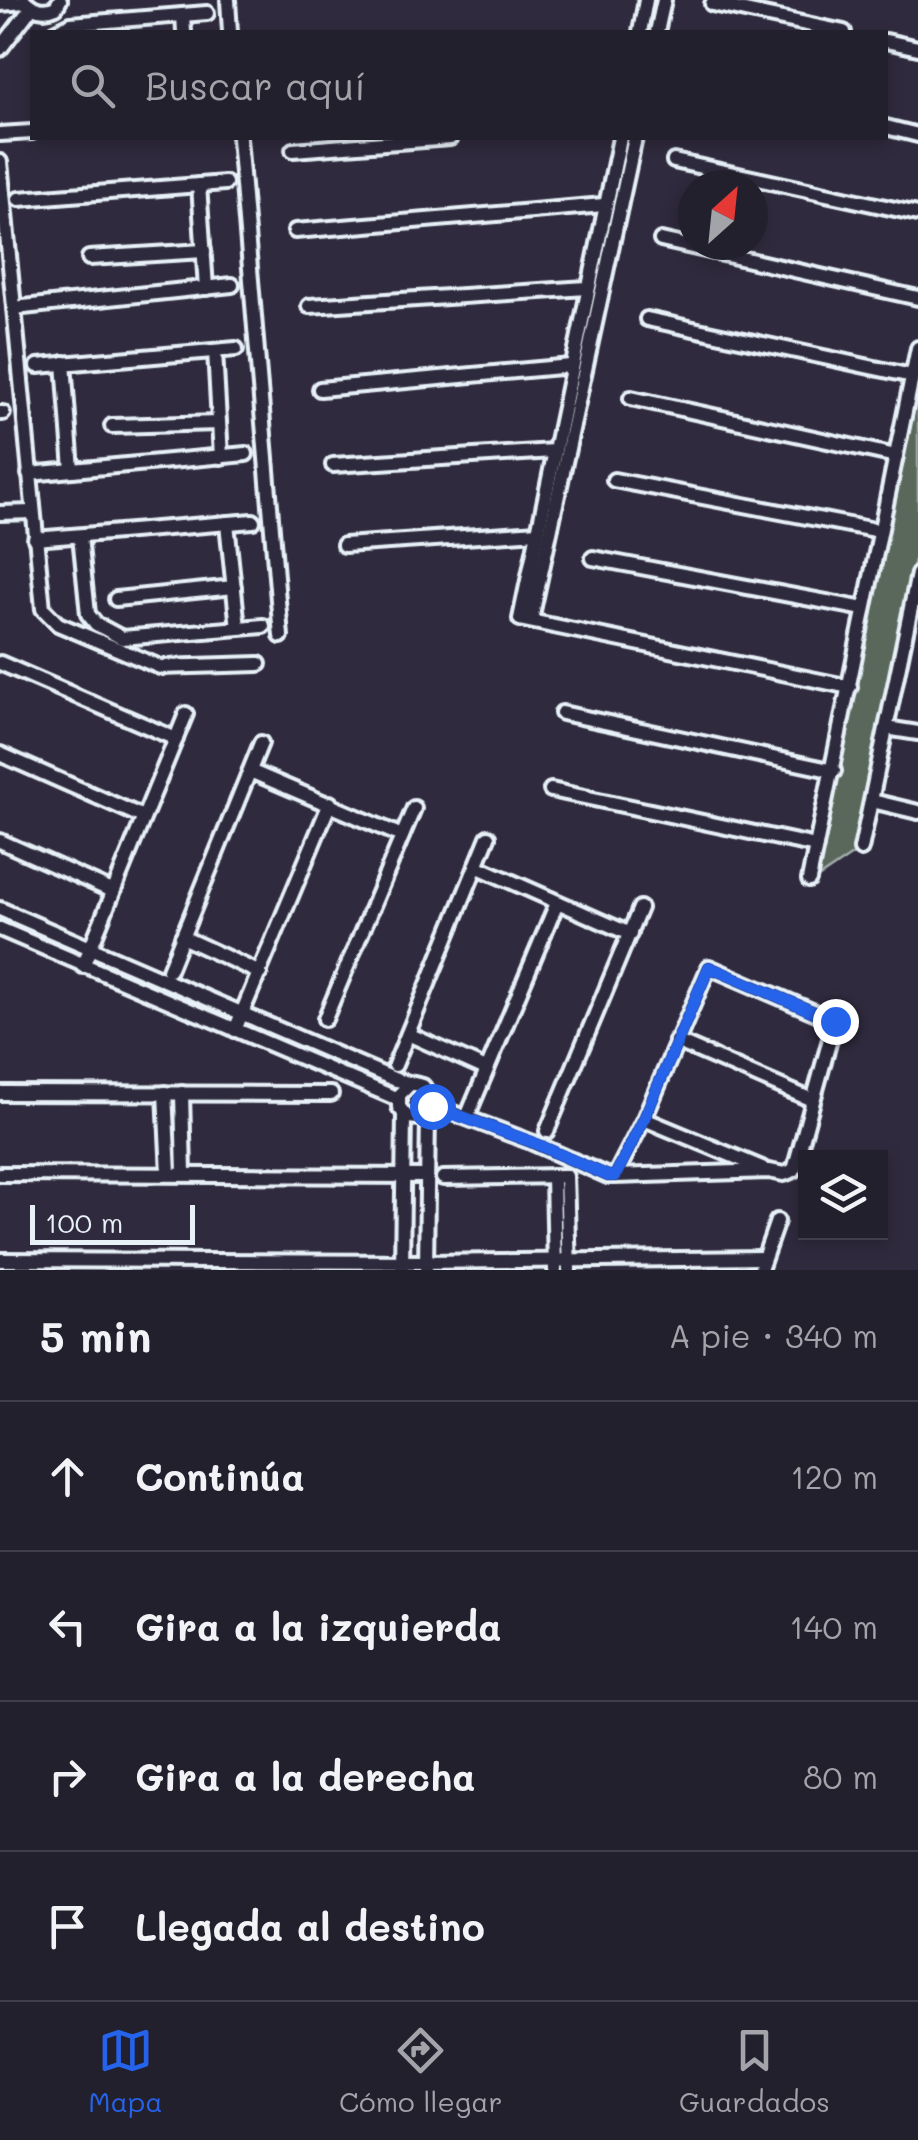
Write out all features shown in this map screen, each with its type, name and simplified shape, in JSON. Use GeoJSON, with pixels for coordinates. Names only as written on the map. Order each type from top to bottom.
{"type":"FeatureCollection","features":[{"type":"Feature","properties":{"kind":"street"},"geometry":{"type":"LineString","coordinates":[[0,4],[27,3],[50,9],[60,0]]}},
{"type":"Feature","properties":{"kind":"street"},"geometry":{"type":"LineString","coordinates":[[228,0],[230,30]]}},
{"type":"Feature","properties":{"kind":"street"},"geometry":{"type":"LineString","coordinates":[[640,30],[646,0]]}},
{"type":"Feature","properties":{"kind":"street"},"geometry":{"type":"LineString","coordinates":[[657,30],[664,0]]}},
{"type":"Feature","properties":{"kind":"street"},"geometry":{"type":"LineString","coordinates":[[0,49],[27,3]]}},
{"type":"Feature","properties":{"kind":"street"},"geometry":{"type":"LineString","coordinates":[[712,4],[835,30]]}},
{"type":"Feature","properties":{"kind":"street"},"geometry":{"type":"LineString","coordinates":[[59,30],[71,24],[207,13]]}},
{"type":"Feature","properties":{"kind":"street"},"geometry":{"type":"LineString","coordinates":[[183,15],[184,30]]}},
{"type":"Feature","properties":{"kind":"street"},"geometry":{"type":"LineString","coordinates":[[888,41],[918,48]]}},
{"type":"Feature","properties":{"kind":"street"},"geometry":{"type":"LineString","coordinates":[[888,127],[918,134]]}},
{"type":"Feature","properties":{"kind":"street"},"geometry":{"type":"LineString","coordinates":[[0,134],[30,132]]}},
{"type":"Feature","properties":{"kind":"street"},"geometry":{"type":"LineString","coordinates":[[239,140],[281,636]]}},
{"type":"Feature","properties":{"kind":"street"},"geometry":{"type":"LineString","coordinates":[[293,150],[424,140]]}},
{"type":"Feature","properties":{"kind":"street"},"geometry":{"type":"LineString","coordinates":[[620,140],[520,619],[850,687]]}},
{"type":"Feature","properties":{"kind":"street"},"geometry":{"type":"LineString","coordinates":[[531,620],[635,140]]}},
{"type":"Feature","properties":{"kind":"street"},"geometry":{"type":"LineString","coordinates":[[674,161],[918,214]]}},
{"type":"Feature","properties":{"kind":"street"},"geometry":{"type":"LineString","coordinates":[[1,172],[43,608],[58,624],[160,667],[259,664]]}},
{"type":"Feature","properties":{"kind":"street"},"geometry":{"type":"LineString","coordinates":[[20,199],[224,182]]}},
{"type":"Feature","properties":{"kind":"street"},"geometry":{"type":"LineString","coordinates":[[199,184],[206,288]]}},
{"type":"Feature","properties":{"kind":"street"},"geometry":{"type":"LineString","coordinates":[[296,231],[604,206]]}},
{"type":"Feature","properties":{"kind":"street"},"geometry":{"type":"LineString","coordinates":[[662,240],[918,298]]}},
{"type":"Feature","properties":{"kind":"street"},"geometry":{"type":"LineString","coordinates":[[89,258],[204,251]]}},
{"type":"Feature","properties":{"kind":"street"},"geometry":{"type":"LineString","coordinates":[[14,308],[232,286]]}},
{"type":"Feature","properties":{"kind":"street"},"geometry":{"type":"LineString","coordinates":[[309,306],[587,288]]}},
{"type":"Feature","properties":{"kind":"street"},"geometry":{"type":"LineString","coordinates":[[647,318],[912,376]]}},
{"type":"Feature","properties":{"kind":"street"},"geometry":{"type":"LineString","coordinates":[[0,348],[16,348]]}},
{"type":"Feature","properties":{"kind":"street"},"geometry":{"type":"LineString","coordinates":[[809,880],[918,348]]}},
{"type":"Feature","properties":{"kind":"street"},"geometry":{"type":"LineString","coordinates":[[38,366],[236,350]]}},
{"type":"Feature","properties":{"kind":"street"},"geometry":{"type":"LineString","coordinates":[[215,351],[221,456]]}},
{"type":"Feature","properties":{"kind":"street"},"geometry":{"type":"LineString","coordinates":[[64,364],[72,470]]}},
{"type":"Feature","properties":{"kind":"street"},"geometry":{"type":"LineString","coordinates":[[320,389],[571,366]]}},
{"type":"Feature","properties":{"kind":"street"},"geometry":{"type":"LineString","coordinates":[[566,390],[582,393]]}},
{"type":"Feature","properties":{"kind":"street"},"geometry":{"type":"LineString","coordinates":[[631,398],[896,456]]}},
{"type":"Feature","properties":{"kind":"street"},"geometry":{"type":"LineString","coordinates":[[112,426],[219,423]]}},
{"type":"Feature","properties":{"kind":"street"},"geometry":{"type":"LineString","coordinates":[[333,465],[554,452]]}},
{"type":"Feature","properties":{"kind":"street"},"geometry":{"type":"LineString","coordinates":[[28,474],[246,454]]}},
{"type":"Feature","properties":{"kind":"street"},"geometry":{"type":"LineString","coordinates":[[614,480],[880,531]]}},
{"type":"Feature","properties":{"kind":"street"},"geometry":{"type":"LineString","coordinates":[[0,513],[32,512]]}},
{"type":"Feature","properties":{"kind":"street"},"geometry":{"type":"LineString","coordinates":[[35,539],[253,521]]}},
{"type":"Feature","properties":{"kind":"street"},"geometry":{"type":"LineString","coordinates":[[227,523],[238,628]]}},
{"type":"Feature","properties":{"kind":"street"},"geometry":{"type":"LineString","coordinates":[[344,545],[538,532]]}},
{"type":"Feature","properties":{"kind":"street"},"geometry":{"type":"LineString","coordinates":[[80,536],[88,614],[104,630],[122,638],[263,626]]}},
{"type":"Feature","properties":{"kind":"street"},"geometry":{"type":"LineString","coordinates":[[594,558],[864,610]]}},
{"type":"Feature","properties":{"kind":"street"},"geometry":{"type":"LineString","coordinates":[[862,849],[917,582]]}},
{"type":"Feature","properties":{"kind":"street"},"geometry":{"type":"LineString","coordinates":[[116,600],[234,587]]}},
{"type":"Feature","properties":{"kind":"street"},"geometry":{"type":"LineString","coordinates":[[0,663],[176,739]]}},
{"type":"Feature","properties":{"kind":"street"},"geometry":{"type":"LineString","coordinates":[[562,713],[834,771]]}},
{"type":"Feature","properties":{"kind":"street"},"geometry":{"type":"LineString","coordinates":[[83,966],[186,714]]}},
{"type":"Feature","properties":{"kind":"street"},"geometry":{"type":"LineString","coordinates":[[886,728],[918,733]]}},
{"type":"Feature","properties":{"kind":"street"},"geometry":{"type":"LineString","coordinates":[[168,970],[262,742]]}},
{"type":"Feature","properties":{"kind":"street"},"geometry":{"type":"LineString","coordinates":[[0,754],[143,817]]}},
{"type":"Feature","properties":{"kind":"street"},"geometry":{"type":"LineString","coordinates":[[250,771],[402,836]]}},
{"type":"Feature","properties":{"kind":"street"},"geometry":{"type":"LineString","coordinates":[[551,790],[816,846]]}},
{"type":"Feature","properties":{"kind":"street"},"geometry":{"type":"LineString","coordinates":[[872,801],[918,812]]}},
{"type":"Feature","properties":{"kind":"street"},"geometry":{"type":"LineString","coordinates":[[235,1030],[330,803]]}},
{"type":"Feature","properties":{"kind":"street"},"geometry":{"type":"LineString","coordinates":[[326,1018],[414,808]]}},
{"type":"Feature","properties":{"kind":"street"},"geometry":{"type":"LineString","coordinates":[[396,1065],[488,837]]}},
{"type":"Feature","properties":{"kind":"street"},"geometry":{"type":"LineString","coordinates":[[0,841],[112,891]]}},
{"type":"Feature","properties":{"kind":"street"},"geometry":{"type":"LineString","coordinates":[[476,866],[630,934]]}},
{"type":"Feature","properties":{"kind":"street"},"geometry":{"type":"LineString","coordinates":[[467,1116],[557,902]]}},
{"type":"Feature","properties":{"kind":"street"},"geometry":{"type":"LineString","coordinates":[[0,908],[410,1085],[427,1088],[435,1109],[427,1176],[426,1266]]}},
{"type":"Feature","properties":{"kind":"street"},"geometry":{"type":"LineString","coordinates":[[547,1131],[640,908]]}},
{"type":"Feature","properties":{"kind":"street"},"geometry":{"type":"LineString","coordinates":[[0,929],[398,1100],[404,1114],[402,1265]]}},
{"type":"Feature","properties":{"kind":"street"},"geometry":{"type":"LineString","coordinates":[[182,938],[260,973]]}},
{"type":"Feature","properties":{"kind":"street"},"geometry":{"type":"LineString","coordinates":[[615,1176],[644,1119],[709,967],[835,1021],[794,1170],[784,1174],[769,1171],[644,1119]]}},
{"type":"Feature","properties":{"kind":"street"},"geometry":{"type":"LineString","coordinates":[[408,1034],[486,1069]]}},
{"type":"Feature","properties":{"kind":"street"},"geometry":{"type":"LineString","coordinates":[[676,1041],[812,1100]]}},
{"type":"Feature","properties":{"kind":"street"},"geometry":{"type":"LineString","coordinates":[[398,1100],[410,1085]]}},
{"type":"Feature","properties":{"kind":"street"},"geometry":{"type":"LineString","coordinates":[[0,1093],[331,1094]]}},
{"type":"Feature","properties":{"kind":"street"},"geometry":{"type":"LineString","coordinates":[[165,1093],[176,1174]]}},
{"type":"Feature","properties":{"kind":"street"},"geometry":{"type":"LineString","coordinates":[[176,1174],[182,1093]]}},
{"type":"Feature","properties":{"kind":"street"},"geometry":{"type":"LineString","coordinates":[[404,1114],[416,1119],[435,1109],[467,1116],[608,1176],[769,1171]]}},
{"type":"Feature","properties":{"kind":"street"},"geometry":{"type":"LineString","coordinates":[[0,1174],[427,1176]]}},
{"type":"Feature","properties":{"kind":"street"},"geometry":{"type":"LineString","coordinates":[[442,1178],[560,1176],[562,1265]]}},
{"type":"Feature","properties":{"kind":"street"},"geometry":{"type":"LineString","coordinates":[[0,1260],[165,1265],[762,1264],[778,1221]]}},
{"type":"Feature","properties":{"kind":"green space"},"geometry":{"type":"Polygon","coordinates":[[[918,389],[918,544],[855,853],[818,878],[918,389]]]}},
{"type":"Feature","properties":{"kind":"route"},"geometry":{"type":"LineString","coordinates":[[432,1106],[615,1176],[644,1119],[709,967],[835,1021]]}}]}
